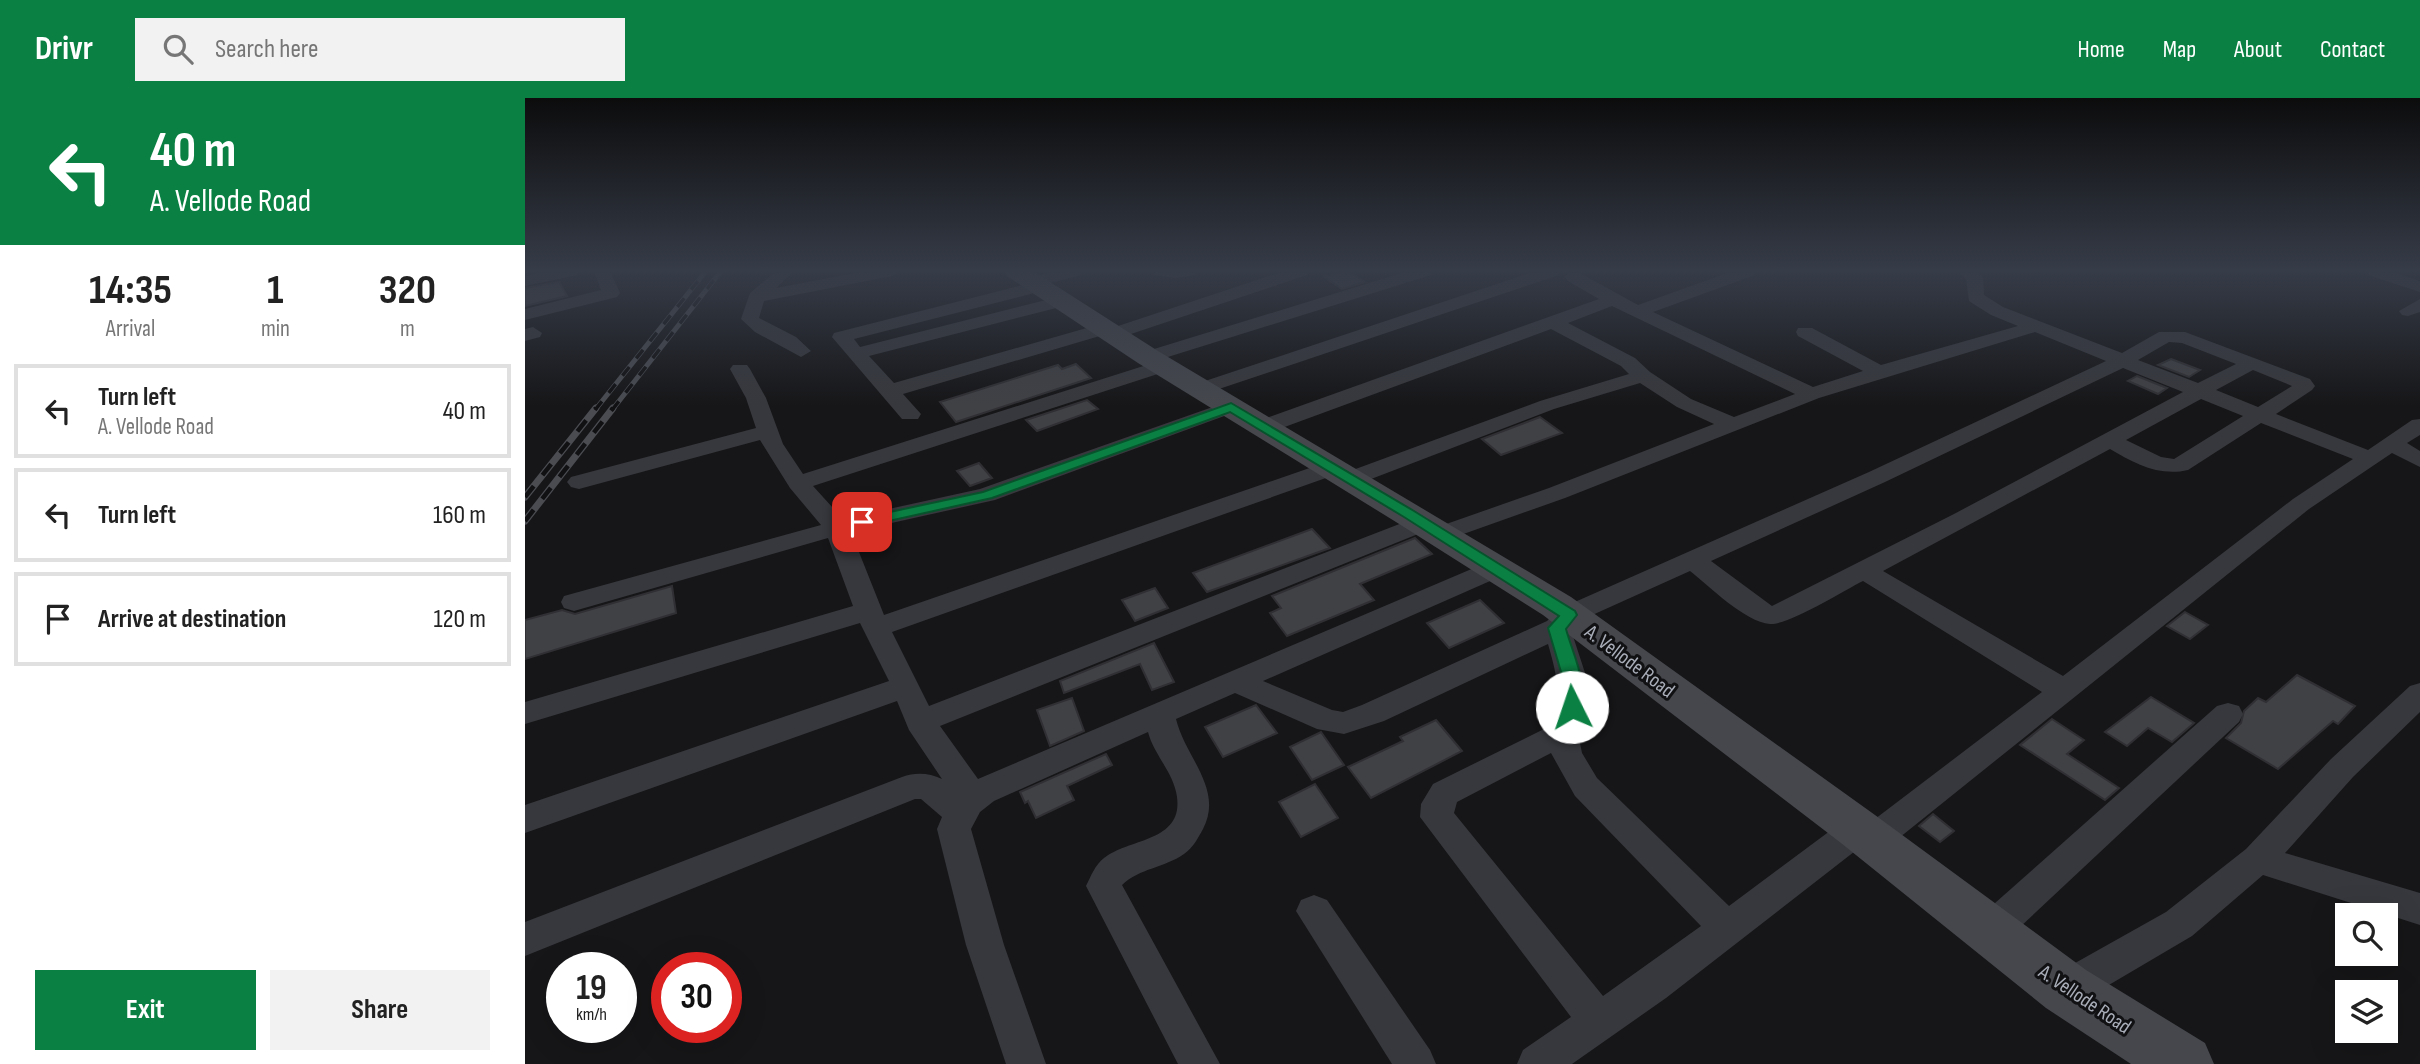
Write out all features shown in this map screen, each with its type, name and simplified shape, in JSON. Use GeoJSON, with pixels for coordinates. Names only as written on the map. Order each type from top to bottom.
{"type":"FeatureCollection","features":[{"type":"Feature","properties":{"kind":"main road","name":"A. Vellode Road"},"geometry":{"type":"LineString","coordinates":[[1089,316],[1155,362],[1497,568],[1563,622],[1865,835],[2066,989],[2184,1064]]}},
{"type":"Feature","properties":{"kind":"street"},"geometry":{"type":"LineString","coordinates":[[750,316],[753,323],[788,338],[801,351]]}},
{"type":"Feature","properties":{"kind":"street"},"geometry":{"type":"LineString","coordinates":[[910,414],[841,337],[919,316]]}},
{"type":"Feature","properties":{"kind":"street"},"geometry":{"type":"LineString","coordinates":[[856,354],[956,316]]}},
{"type":"Feature","properties":{"kind":"street"},"geometry":{"type":"LineString","coordinates":[[890,391],[1156,316]]}},
{"type":"Feature","properties":{"kind":"street"},"geometry":{"type":"LineString","coordinates":[[798,483],[1291,316]]}},
{"type":"Feature","properties":{"kind":"street"},"geometry":{"type":"LineString","coordinates":[[573,602],[837,528],[987,495],[1232,407],[1447,316]]}},
{"type":"Feature","properties":{"kind":"street"},"geometry":{"type":"LineString","coordinates":[[1232,407],[1568,316]]}},
{"type":"Feature","properties":{"kind":"street"},"geometry":{"type":"LineString","coordinates":[[1649,316],[1812,394]]}},
{"type":"Feature","properties":{"kind":"street"},"geometry":{"type":"LineString","coordinates":[[2013,316],[2260,415],[2380,451],[2420,460]]}},
{"type":"Feature","properties":{"kind":"street"},"geometry":{"type":"LineString","coordinates":[[1552,322],[1627,362],[1684,403],[1734,425]]}},
{"type":"Feature","properties":{"kind":"street"},"geometry":{"type":"LineString","coordinates":[[920,722],[1433,528],[1734,425],[1812,394],[2037,326]]}},
{"type":"Feature","properties":{"kind":"street"},"geometry":{"type":"LineString","coordinates":[[1805,332],[1879,372]]}},
{"type":"Feature","properties":{"kind":"street"},"geometry":{"type":"LineString","coordinates":[[1237,682],[1328,721],[1344,723],[1373,713],[1692,560],[1877,477],[2124,360],[2166,337],[2185,338],[2305,386],[2180,465],[2169,467],[2109,440]]}},
{"type":"Feature","properties":{"kind":"street"},"geometry":{"type":"LineString","coordinates":[[1692,560],[1761,612],[1772,615],[1780,613],[2252,363]]}},
{"type":"Feature","properties":{"kind":"street"},"geometry":{"type":"LineString","coordinates":[[740,369],[756,398],[772,444],[798,483],[837,528],[872,619],[906,686],[920,722],[966,804]]}},
{"type":"Feature","properties":{"kind":"street"},"geometry":{"type":"LineString","coordinates":[[525,713],[872,619],[1643,376]]}},
{"type":"Feature","properties":{"kind":"street"},"geometry":{"type":"LineString","coordinates":[[1537,1064],[1727,928],[1865,835],[2064,691],[2301,504],[2420,425]]}},
{"type":"Feature","properties":{"kind":"street"},"geometry":{"type":"LineString","coordinates":[[579,482],[768,431]]}},
{"type":"Feature","properties":{"kind":"street"},"geometry":{"type":"LineString","coordinates":[[1025,1064],[985,945],[954,829],[966,804],[1011,778],[1497,568]]}},
{"type":"Feature","properties":{"kind":"street"},"geometry":{"type":"LineString","coordinates":[[1863,570],[2064,691]]}},
{"type":"Feature","properties":{"kind":"street"},"geometry":{"type":"LineString","coordinates":[[1563,622],[1573,682],[1572,707],[1563,733],[1567,755],[1586,787],[1727,928]]}},
{"type":"Feature","properties":{"kind":"street"},"geometry":{"type":"LineString","coordinates":[[525,818],[906,686]]}},
{"type":"Feature","properties":{"kind":"street"},"geometry":{"type":"LineString","coordinates":[[2066,989],[2179,924],[2258,859],[2343,768],[2420,694]]}},
{"type":"Feature","properties":{"kind":"street"},"geometry":{"type":"LineString","coordinates":[[1990,931],[2228,714]]}},
{"type":"Feature","properties":{"kind":"street"},"geometry":{"type":"LineString","coordinates":[[1160,715],[1165,737],[1187,773],[1196,805],[1193,819],[1180,838],[1170,845],[1116,867],[1108,875],[1104,886],[1200,1064]]}},
{"type":"Feature","properties":{"kind":"street"},"geometry":{"type":"LineString","coordinates":[[1563,733],[1445,793],[1437,804],[1437,817],[1599,1022]]}},
{"type":"Feature","properties":{"kind":"street"},"geometry":{"type":"LineString","coordinates":[[525,939],[913,786],[929,787],[966,804]]}},
{"type":"Feature","properties":{"kind":"street"},"geometry":{"type":"LineString","coordinates":[[2258,859],[2420,909]]}},
{"type":"Feature","properties":{"kind":"street"},"geometry":{"type":"LineString","coordinates":[[1314,911],[1416,1064]]}},
{"type":"Feature","properties":{"kind":"building"},"geometry":{"type":"Polygon","coordinates":[[[2171,359],[2200,370],[2189,377],[2158,365],[2171,359]]]}},
{"type":"Feature","properties":{"kind":"building"},"geometry":{"type":"Polygon","coordinates":[[[1076,364],[1091,378],[956,422],[940,402],[1058,365],[1062,369],[1076,364]]]}},
{"type":"Feature","properties":{"kind":"building"},"geometry":{"type":"Polygon","coordinates":[[[2137,376],[2167,388],[2158,394],[2128,381],[2137,376]]]}},
{"type":"Feature","properties":{"kind":"building"},"geometry":{"type":"Polygon","coordinates":[[[1087,400],[1098,409],[1037,431],[1026,420],[1087,400]]]}},
{"type":"Feature","properties":{"kind":"building"},"geometry":{"type":"Polygon","coordinates":[[[1540,417],[1562,433],[1501,455],[1482,439],[1540,417]]]}},
{"type":"Feature","properties":{"kind":"building"},"geometry":{"type":"Polygon","coordinates":[[[979,463],[992,478],[970,486],[957,471],[979,463]]]}},
{"type":"Feature","properties":{"kind":"building"},"geometry":{"type":"Polygon","coordinates":[[[1312,529],[1330,548],[1207,592],[1193,573],[1312,529]]]}},
{"type":"Feature","properties":{"kind":"building"},"geometry":{"type":"Polygon","coordinates":[[[1415,538],[1432,554],[1360,584],[1374,600],[1287,636],[1270,613],[1281,608],[1272,596],[1415,538]]]}},
{"type":"Feature","properties":{"kind":"building"},"geometry":{"type":"Polygon","coordinates":[[[672,586],[676,613],[525,659],[525,620],[562,610],[575,614],[672,586]]]}},
{"type":"Feature","properties":{"kind":"building"},"geometry":{"type":"Polygon","coordinates":[[[1155,588],[1168,608],[1135,621],[1122,600],[1155,588]]]}},
{"type":"Feature","properties":{"kind":"building"},"geometry":{"type":"Polygon","coordinates":[[[1480,600],[1504,623],[1449,648],[1427,623],[1480,600]]]}},
{"type":"Feature","properties":{"kind":"building"},"geometry":{"type":"Polygon","coordinates":[[[2185,612],[2208,625],[2190,639],[2167,626],[2185,612]]]}},
{"type":"Feature","properties":{"kind":"building"},"geometry":{"type":"Polygon","coordinates":[[[1154,643],[1174,682],[1152,690],[1140,664],[1064,693],[1060,681],[1154,643]]]}},
{"type":"Feature","properties":{"kind":"building"},"geometry":{"type":"Polygon","coordinates":[[[2297,675],[2355,706],[2338,724],[2333,721],[2278,769],[2226,738],[2241,723],[2244,711],[2258,698],[2266,702],[2297,675]]]}},
{"type":"Feature","properties":{"kind":"building"},"geometry":{"type":"Polygon","coordinates":[[[2151,697],[2194,723],[2172,742],[2148,728],[2127,746],[2105,732],[2151,697]]]}},
{"type":"Feature","properties":{"kind":"building"},"geometry":{"type":"Polygon","coordinates":[[[1072,698],[1084,731],[1050,746],[1037,710],[1072,698]]]}},
{"type":"Feature","properties":{"kind":"building"},"geometry":{"type":"Polygon","coordinates":[[[1256,705],[1277,733],[1223,757],[1205,727],[1256,705]]]}},
{"type":"Feature","properties":{"kind":"building"},"geometry":{"type":"Polygon","coordinates":[[[2052,719],[2084,740],[2067,754],[2119,788],[2105,800],[2020,745],[2052,719]]]}},
{"type":"Feature","properties":{"kind":"building"},"geometry":{"type":"Polygon","coordinates":[[[1436,720],[1462,751],[1371,798],[1348,767],[1403,741],[1400,737],[1436,720]]]}},
{"type":"Feature","properties":{"kind":"building"},"geometry":{"type":"Polygon","coordinates":[[[1321,732],[1344,765],[1312,780],[1290,747],[1321,732]]]}},
{"type":"Feature","properties":{"kind":"building"},"geometry":{"type":"Polygon","coordinates":[[[1106,754],[1112,765],[1067,786],[1074,800],[1036,818],[1020,792],[1106,754]]]}},
{"type":"Feature","properties":{"kind":"building"},"geometry":{"type":"Polygon","coordinates":[[[1315,784],[1338,818],[1301,837],[1279,802],[1315,784]]]}},
{"type":"Feature","properties":{"kind":"building"},"geometry":{"type":"Polygon","coordinates":[[[1933,814],[1954,831],[1940,842],[1919,826],[1933,814]]]}},
{"type":"Feature","properties":{"kind":"railway"},"geometry":{"type":"LineString","coordinates":[[595,410],[670,316]]}},
{"type":"Feature","properties":{"kind":"railway"},"geometry":{"type":"LineString","coordinates":[[612,410],[686,316]]}},
{"type":"Feature","properties":{"kind":"railway"},"geometry":{"type":"LineString","coordinates":[[525,497],[596,408]]}},
{"type":"Feature","properties":{"kind":"railway"},"geometry":{"type":"LineString","coordinates":[[525,521],[613,408]]}},
{"type":"Feature","properties":{"kind":"route"},"geometry":{"type":"LineString","coordinates":[[862,522],[987,495],[1231,407],[1409,514],[1569,615],[1557,628],[1573,682],[1572,707]]}}]}
